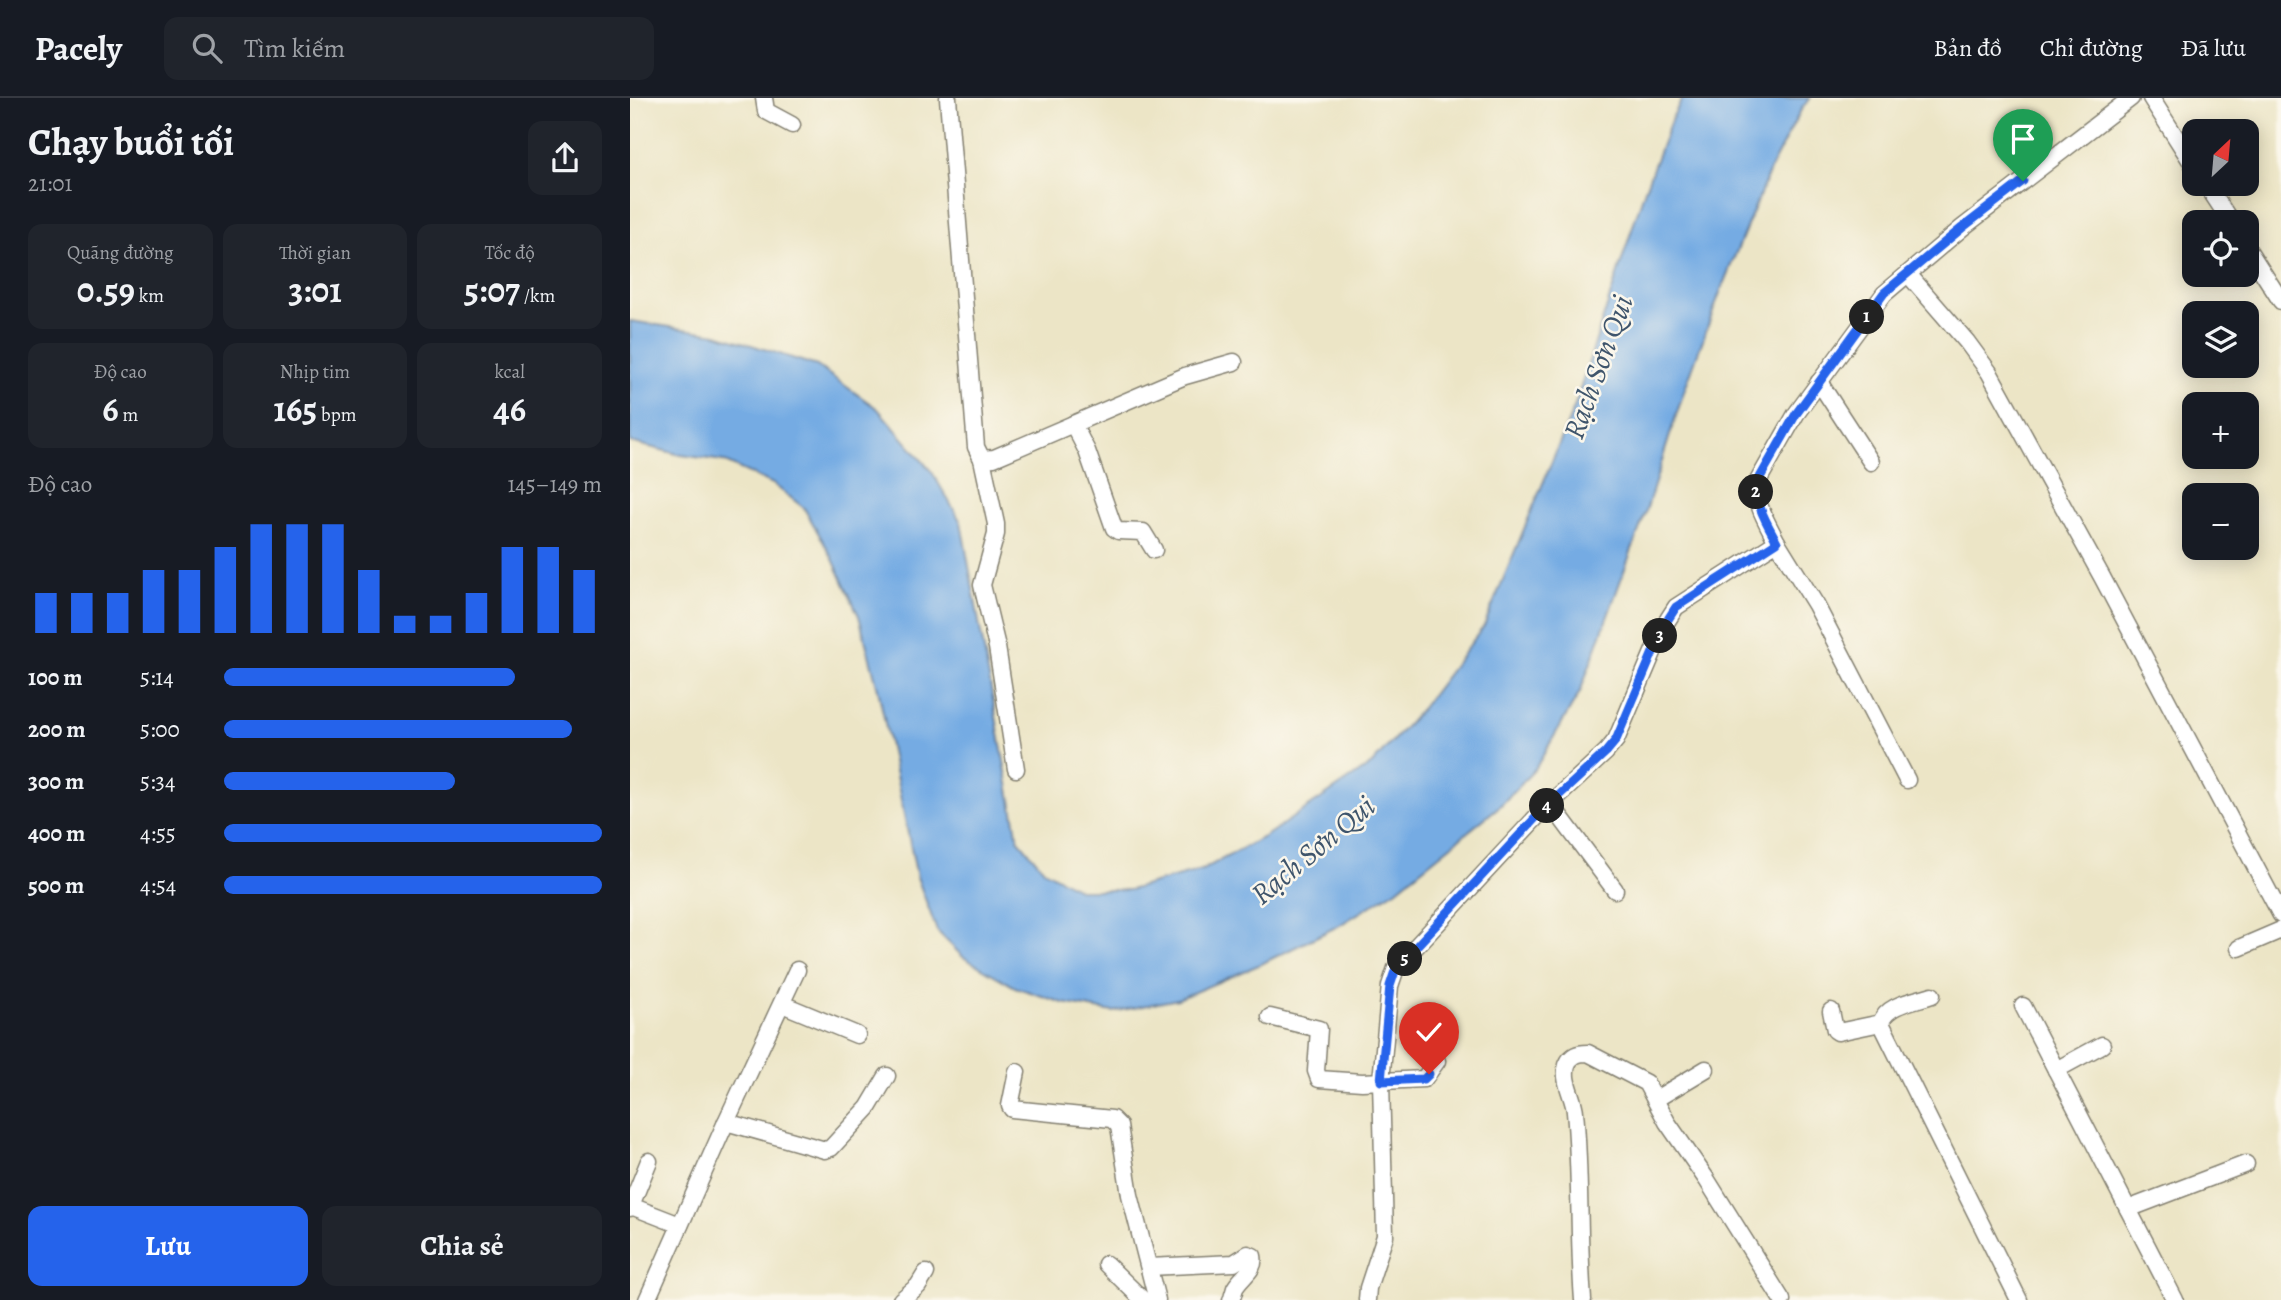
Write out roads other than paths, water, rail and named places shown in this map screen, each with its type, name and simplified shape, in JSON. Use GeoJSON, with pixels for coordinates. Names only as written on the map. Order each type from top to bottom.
{"type":"FeatureCollection","features":[{"type":"Feature","properties":{"kind":"street"},"geometry":{"type":"LineString","coordinates":[[764,98],[766,111],[792,125]]}},
{"type":"Feature","properties":{"kind":"street"},"geometry":{"type":"LineString","coordinates":[[948,98],[976,447],[982,459],[996,524],[996,534],[982,584],[997,647],[1016,769]]}},
{"type":"Feature","properties":{"kind":"street"},"geometry":{"type":"LineString","coordinates":[[1907,780],[1816,605],[1777,542],[1755,489],[1796,414],[1884,293],[1968,223],[2131,98]]}},
{"type":"Feature","properties":{"kind":"street"},"geometry":{"type":"LineString","coordinates":[[2151,98],[2182,147]]}},
{"type":"Feature","properties":{"kind":"street"},"geometry":{"type":"LineString","coordinates":[[2259,267],[2281,301]]}},
{"type":"Feature","properties":{"kind":"street"},"geometry":{"type":"LineString","coordinates":[[1908,274],[1955,327],[1989,372],[2102,576],[2281,915]]}},
{"type":"Feature","properties":{"kind":"street"},"geometry":{"type":"LineString","coordinates":[[982,459],[994,458],[1185,376],[1234,362]]}},
{"type":"Feature","properties":{"kind":"street"},"geometry":{"type":"LineString","coordinates":[[1819,382],[1871,462]]}},
{"type":"Feature","properties":{"kind":"street"},"geometry":{"type":"LineString","coordinates":[[1073,424],[1087,451],[1114,528],[1118,531],[1143,532],[1154,550]]}},
{"type":"Feature","properties":{"kind":"street"},"geometry":{"type":"LineString","coordinates":[[1367,1300],[1368,1288],[1385,1236],[1372,1082],[1390,986],[1396,968],[1550,803],[1616,740],[1669,614],[1777,542]]}},
{"type":"Feature","properties":{"kind":"street"},"geometry":{"type":"LineString","coordinates":[[1550,803],[1615,890]]}},
{"type":"Feature","properties":{"kind":"street"},"geometry":{"type":"LineString","coordinates":[[2239,948],[2281,930]]}},
{"type":"Feature","properties":{"kind":"street"},"geometry":{"type":"LineString","coordinates":[[647,1300],[797,970]]}},
{"type":"Feature","properties":{"kind":"street"},"geometry":{"type":"LineString","coordinates":[[1932,995],[1891,1009],[1883,1016],[1881,1023],[2019,1300]]}},
{"type":"Feature","properties":{"kind":"street"},"geometry":{"type":"LineString","coordinates":[[782,1004],[857,1035]]}},
{"type":"Feature","properties":{"kind":"street"},"geometry":{"type":"LineString","coordinates":[[2023,1006],[2175,1300]]}},
{"type":"Feature","properties":{"kind":"street"},"geometry":{"type":"LineString","coordinates":[[1831,1011],[1835,1030],[1838,1032],[1881,1023]]}},
{"type":"Feature","properties":{"kind":"street"},"geometry":{"type":"LineString","coordinates":[[1270,1017],[1319,1029],[1315,1072],[1319,1079],[1372,1082],[1424,1079],[1437,1061]]}},
{"type":"Feature","properties":{"kind":"street"},"geometry":{"type":"LineString","coordinates":[[2056,1070],[2102,1045]]}},
{"type":"Feature","properties":{"kind":"street"},"geometry":{"type":"LineString","coordinates":[[1583,1300],[1575,1112],[1566,1076],[1567,1066],[1578,1053],[1588,1053],[1646,1083],[1667,1122],[1707,1180],[1782,1300]]}},
{"type":"Feature","properties":{"kind":"street"},"geometry":{"type":"LineString","coordinates":[[1656,1099],[1706,1069]]}},
{"type":"Feature","properties":{"kind":"street"},"geometry":{"type":"LineString","coordinates":[[1017,1072],[1010,1106],[1012,1109],[1116,1122],[1119,1126],[1130,1195],[1157,1300]]}},
{"type":"Feature","properties":{"kind":"street"},"geometry":{"type":"LineString","coordinates":[[726,1122],[825,1150],[831,1148],[862,1116],[887,1076]]}},
{"type":"Feature","properties":{"kind":"street"},"geometry":{"type":"LineString","coordinates":[[649,1161],[630,1207],[680,1225]]}},
{"type":"Feature","properties":{"kind":"street"},"geometry":{"type":"LineString","coordinates":[[2128,1209],[2246,1164]]}},
{"type":"Feature","properties":{"kind":"street"},"geometry":{"type":"LineString","coordinates":[[1149,1267],[1234,1263],[1248,1254],[1253,1256],[1253,1266],[1235,1288],[1231,1300]]}},
{"type":"Feature","properties":{"kind":"street"},"geometry":{"type":"LineString","coordinates":[[1106,1264],[1143,1300]]}},
{"type":"Feature","properties":{"kind":"street"},"geometry":{"type":"LineString","coordinates":[[901,1300],[918,1286],[926,1273]]}},
{"type":"Feature","properties":{"kind":"water","name":"Rạch Sơn Qui"},"geometry":{"type":"Polygon","coordinates":[[[1683,98],[1810,98],[1772,165],[1722,287],[1682,397],[1646,511],[1580,692],[1535,769],[1501,805],[1396,890],[1338,926],[1261,964],[1178,999],[1113,1012],[1063,1003],[1015,987],[963,957],[937,931],[917,877],[878,689],[859,616],[832,557],[804,508],[773,484],[723,461],[681,455],[630,442],[630,321],[717,334],[817,366],[878,409],[932,472],[961,522],[1018,839],[1044,870],[1080,890],[1129,890],[1202,870],[1264,837],[1372,764],[1422,708],[1484,626],[1574,408],[1645,189],[1672,118],[1683,98]]]}}]}
